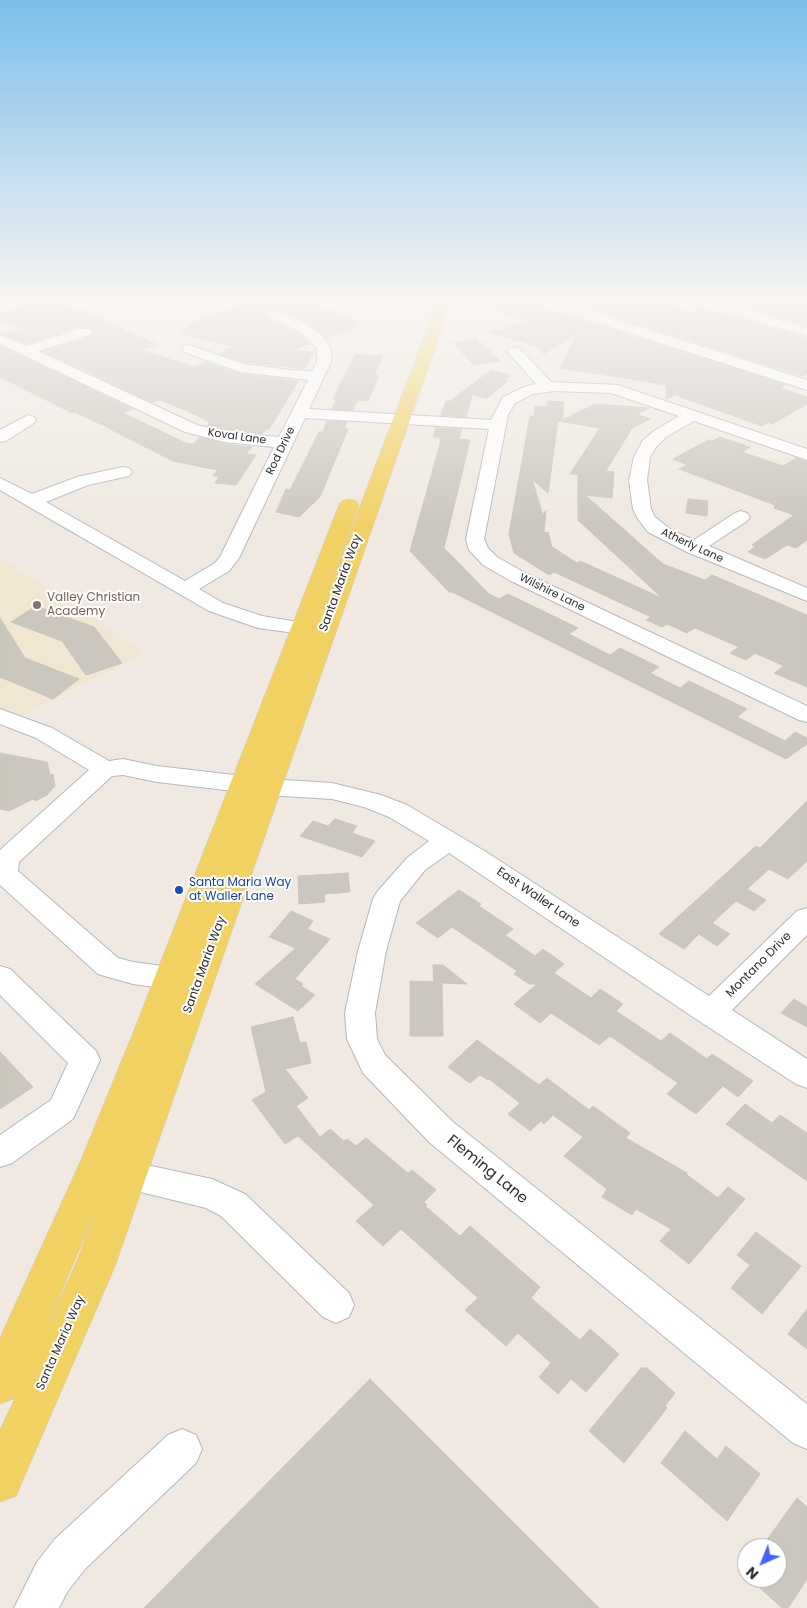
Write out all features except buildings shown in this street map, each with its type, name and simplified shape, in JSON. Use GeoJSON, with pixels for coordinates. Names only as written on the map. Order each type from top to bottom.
{"type":"FeatureCollection","features":[{"type":"Feature","properties":{"kind":"main road","name":"Santa Maria Way"},"geometry":{"type":"LineString","coordinates":[[1,1376],[27,1326],[99,1160],[170,978],[256,785],[392,419],[404,377]]}},
{"type":"Feature","properties":{"kind":"main road","name":"Santa Maria Way"},"geometry":{"type":"LineString","coordinates":[[0,1480],[95,1266],[128,1176],[256,785],[303,628],[411,377]]}},
{"type":"Feature","properties":{"kind":"street","name":"Koval Lane"},"geometry":{"type":"LineString","coordinates":[[80,377],[191,429],[224,437],[284,443]]}},
{"type":"Feature","properties":{"kind":"street","name":"Rod Drive"},"geometry":{"type":"LineString","coordinates":[[184,590],[222,567],[229,558],[316,377]]}},
{"type":"Feature","properties":{"kind":"street"},"geometry":{"type":"LineString","coordinates":[[538,377],[547,387]]}},
{"type":"Feature","properties":{"kind":"street"},"geometry":{"type":"LineString","coordinates":[[782,377],[807,385]]}},
{"type":"Feature","properties":{"kind":"street","name":"Wilshire Lane"},"geometry":{"type":"LineString","coordinates":[[807,455],[613,388],[581,386],[547,387],[529,390],[509,400],[502,409],[475,539],[479,550],[490,561],[518,577],[807,715]]}},
{"type":"Feature","properties":{"kind":"street"},"geometry":{"type":"LineString","coordinates":[[299,413],[498,425]]}},
{"type":"Feature","properties":{"kind":"street","name":"Atherly Lane"},"geometry":{"type":"LineString","coordinates":[[693,415],[660,434],[649,444],[642,457],[638,480],[642,509],[647,519],[664,534],[807,595]]}},
{"type":"Feature","properties":{"kind":"street"},"geometry":{"type":"LineString","coordinates":[[0,437],[28,420]]}},
{"type":"Feature","properties":{"kind":"street"},"geometry":{"type":"LineString","coordinates":[[31,501],[83,481],[123,472]]}},
{"type":"Feature","properties":{"kind":"street"},"geometry":{"type":"LineString","coordinates":[[0,482],[184,590],[236,615],[258,622],[303,628]]}},
{"type":"Feature","properties":{"kind":"street"},"geometry":{"type":"LineString","coordinates":[[694,548],[741,517]]}},
{"type":"Feature","properties":{"kind":"street"},"geometry":{"type":"LineString","coordinates":[[0,716],[44,733],[105,769],[3,857],[5,874],[108,966],[133,973],[170,978]]}},
{"type":"Feature","properties":{"kind":"street","name":"East Waller Lane"},"geometry":{"type":"LineString","coordinates":[[105,769],[123,768],[157,774],[256,785],[332,791],[372,800],[398,811],[448,840],[807,1075]]}},
{"type":"Feature","properties":{"kind":"street","name":"Fleming Lane"},"geometry":{"type":"LineString","coordinates":[[448,840],[416,864],[387,899],[372,951],[360,1013],[362,1038],[374,1064],[441,1132],[807,1429]]}},
{"type":"Feature","properties":{"kind":"street","name":"Montano Drive"},"geometry":{"type":"LineString","coordinates":[[710,1013],[807,918]]}},
{"type":"Feature","properties":{"kind":"street"},"geometry":{"type":"LineString","coordinates":[[0,977],[85,1060],[62,1109],[0,1153]]}},
{"type":"Feature","properties":{"kind":"street"},"geometry":{"type":"LineString","coordinates":[[128,1176],[212,1194],[233,1205],[336,1305]]}},
{"type":"Feature","properties":{"kind":"street"},"geometry":{"type":"LineString","coordinates":[[36,1608],[52,1578],[70,1554],[182,1450]]}},
{"type":"Feature","properties":{"kind":"shaded area","name":"Valley Christian Academy"},"geometry":{"type":"Polygon","coordinates":[[[0,557],[146,653],[0,726],[0,557]]]}},
{"type":"Feature","properties":{"kind":"place","name":"Valley Christian Academy"},"geometry":{"type":"Point","coordinates":[37,605]}},
{"type":"Feature","properties":{"kind":"place","name":"Santa Maria Way at Waller Lane"},"geometry":{"type":"Point","coordinates":[179,890]}}]}
